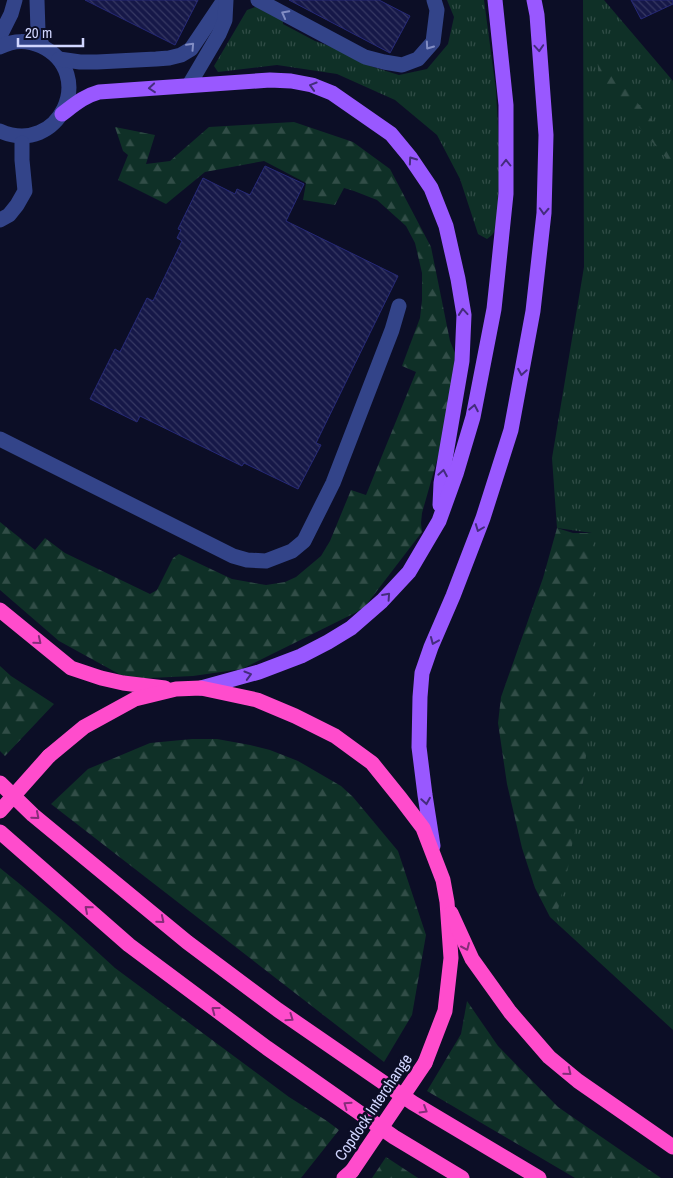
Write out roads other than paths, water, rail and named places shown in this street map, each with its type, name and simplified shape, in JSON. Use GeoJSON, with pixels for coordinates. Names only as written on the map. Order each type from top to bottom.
{"type":"FeatureCollection","features":[{"type":"Feature","properties":{"kind":"highway"},"geometry":{"type":"LineString","coordinates":[[0,610],[71,668],[100,678],[123,683],[176,689]]}},
{"type":"Feature","properties":{"kind":"highway","name":"Copdock Interchange"},"geometry":{"type":"LineString","coordinates":[[0,811],[49,756],[84,727],[110,711],[135,699],[176,689],[201,688],[257,700],[335,736],[372,763],[423,828],[442,880],[451,958],[445,1012],[425,1063],[348,1174]]}},
{"type":"Feature","properties":{"kind":"highway"},"geometry":{"type":"LineString","coordinates":[[0,783],[33,814],[187,942],[278,1010],[413,1103],[539,1178]]}},
{"type":"Feature","properties":{"kind":"highway"},"geometry":{"type":"LineString","coordinates":[[0,832],[129,945],[267,1048],[394,1137],[462,1178]]}},
{"type":"Feature","properties":{"kind":"highway"},"geometry":{"type":"LineString","coordinates":[[446,902],[472,959],[510,1012],[549,1057],[578,1081],[673,1147]]}},
{"type":"Feature","properties":{"kind":"main road"},"geometry":{"type":"LineString","coordinates":[[201,688],[259,672],[301,656],[350,628],[382,602],[408,572],[439,521],[456,474],[473,417],[494,309],[506,194],[506,105],[495,0]]}},
{"type":"Feature","properties":{"kind":"main road"},"geometry":{"type":"LineString","coordinates":[[436,861],[420,752],[422,672],[483,518],[511,430],[532,311],[544,213],[546,135],[537,15],[534,0]]}},
{"type":"Feature","properties":{"kind":"main road"},"geometry":{"type":"LineString","coordinates":[[62,114],[89,95],[99,92],[270,80],[291,81],[312,85],[332,92],[391,134],[410,157],[431,188],[446,226],[464,315],[462,361],[441,483],[439,521]]}},
{"type":"Feature","properties":{"kind":"street"},"geometry":{"type":"LineString","coordinates":[[37,0],[38,31],[42,46]]}},
{"type":"Feature","properties":{"kind":"street"},"geometry":{"type":"LineString","coordinates":[[59,60],[94,62],[156,60],[182,55],[191,49],[225,0]]}},
{"type":"Feature","properties":{"kind":"street"},"geometry":{"type":"LineString","coordinates":[[188,85],[219,34],[225,20],[225,0]]}},
{"type":"Feature","properties":{"kind":"street"},"geometry":{"type":"LineString","coordinates":[[258,0],[365,57],[402,65],[418,58],[433,42],[437,10],[434,0]]}},
{"type":"Feature","properties":{"kind":"street"},"geometry":{"type":"LineString","coordinates":[[0,36],[12,3]]}},
{"type":"Feature","properties":{"kind":"street"},"geometry":{"type":"LineString","coordinates":[[0,47],[19,41],[34,43],[48,49],[59,60],[66,72],[69,86],[68,101],[62,114],[50,126],[36,135],[25,137],[9,135],[0,131]]}},
{"type":"Feature","properties":{"kind":"street"},"geometry":{"type":"LineString","coordinates":[[0,220],[9,215],[18,205],[25,192],[22,143]]}},
{"type":"Feature","properties":{"kind":"street"},"geometry":{"type":"LineString","coordinates":[[0,439],[233,556],[247,560],[266,561],[292,551],[304,541],[328,492],[392,330],[399,306]]}}]}
